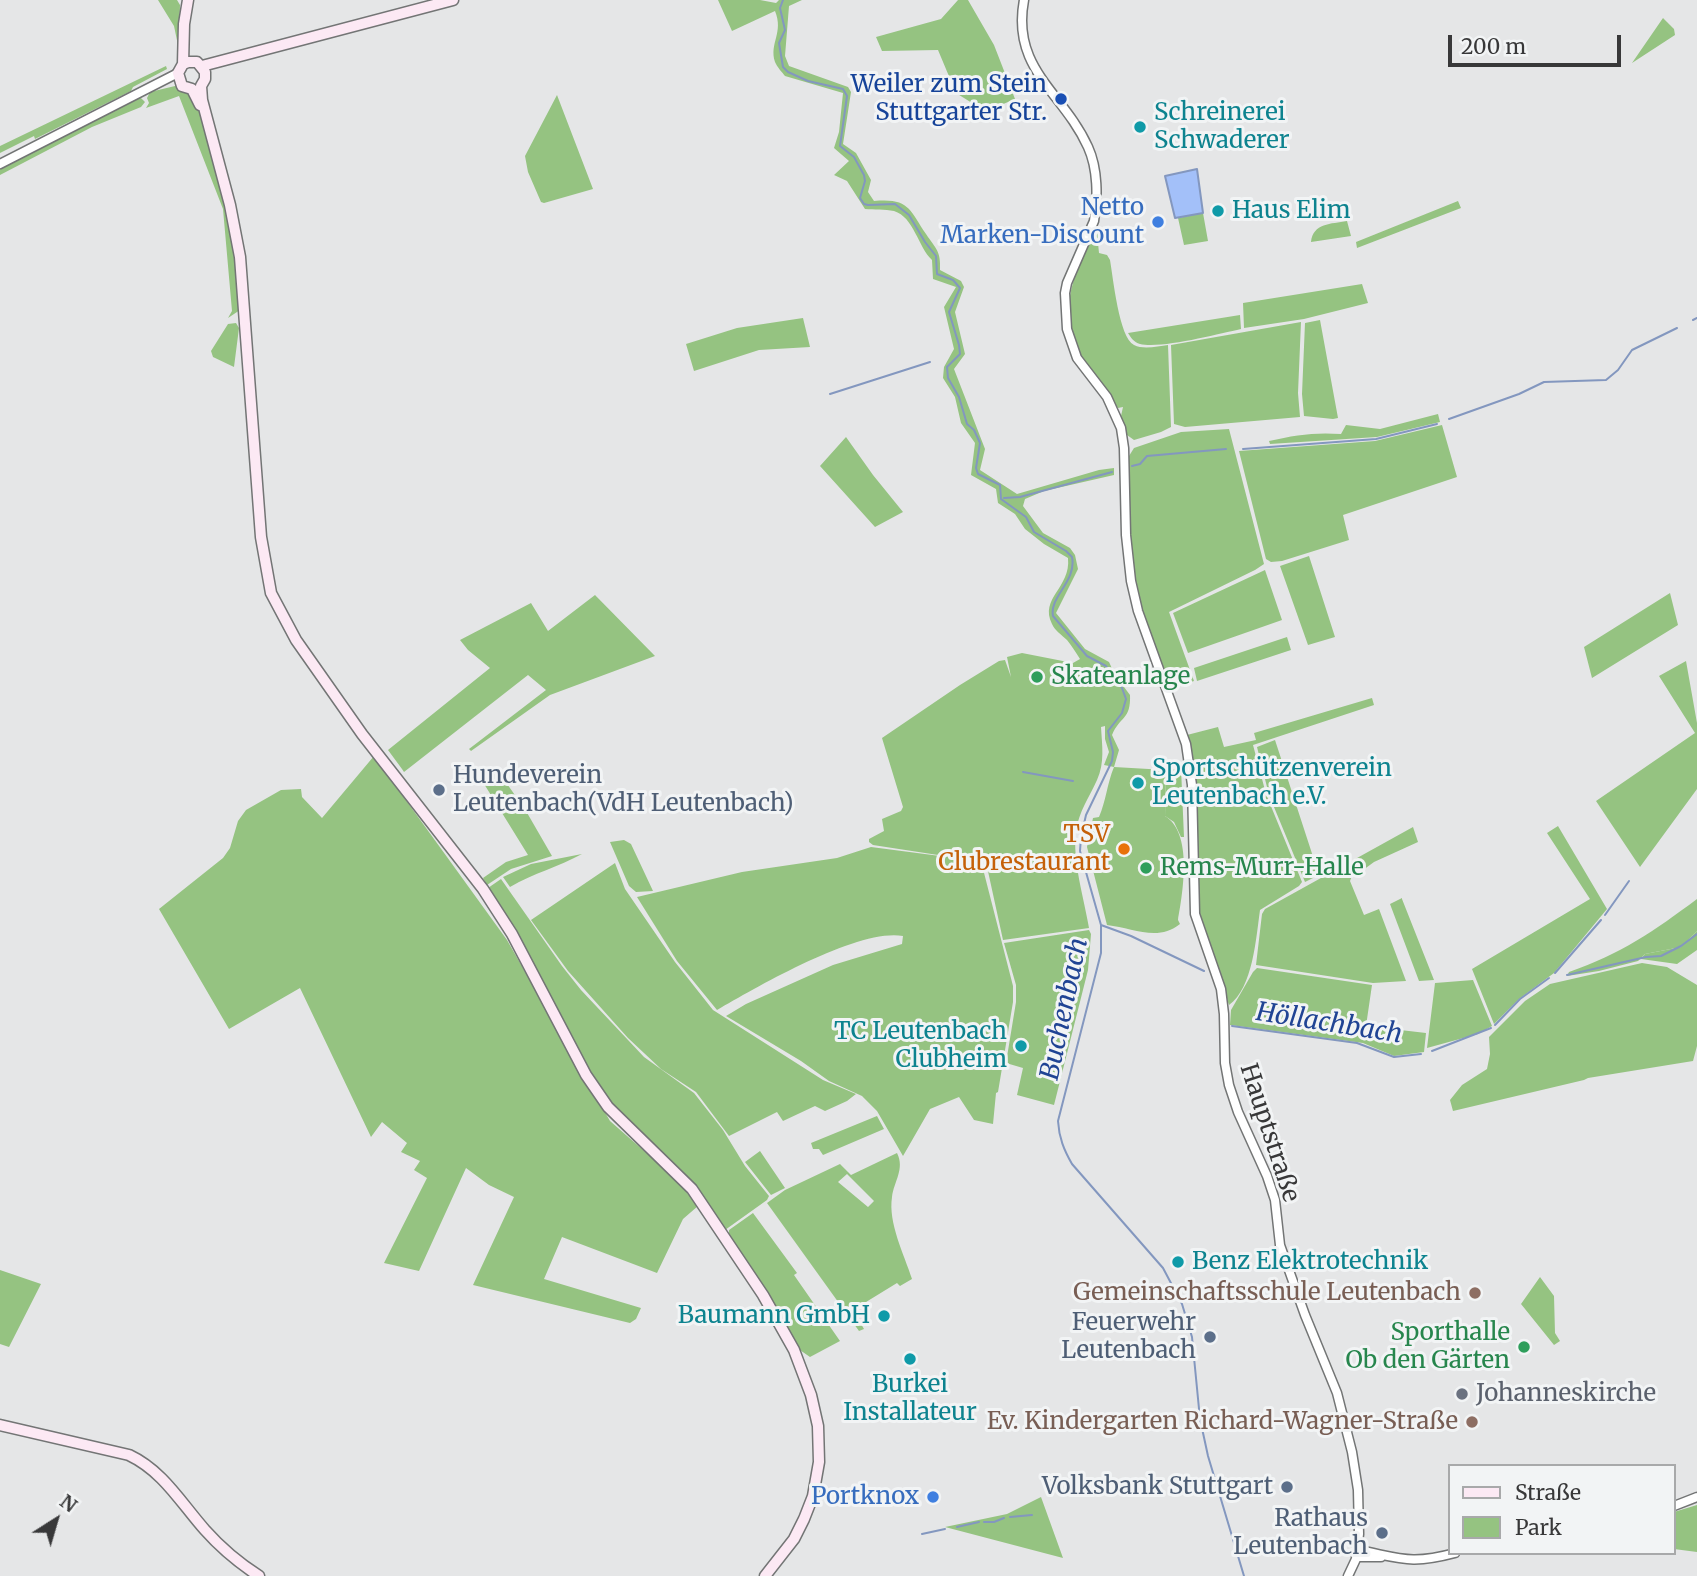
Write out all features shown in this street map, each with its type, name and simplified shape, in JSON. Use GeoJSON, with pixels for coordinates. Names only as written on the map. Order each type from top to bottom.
{"type":"FeatureCollection","features":[{"type":"Feature","properties":{"kind":"main road"},"geometry":{"type":"LineString","coordinates":[[187,0],[184,35],[190,70],[230,205],[240,257],[261,537],[271,593],[296,640],[362,734],[483,889],[512,934],[586,1075],[608,1108],[692,1189],[763,1295],[793,1350],[811,1395],[818,1426],[819,1462],[813,1496],[804,1519],[794,1539],[765,1576]]}},
{"type":"Feature","properties":{"kind":"main road"},"geometry":{"type":"LineString","coordinates":[[190,70],[453,0]]}},
{"type":"Feature","properties":{"kind":"main road"},"geometry":{"type":"LineString","coordinates":[[190,70],[186,88],[196,88]]}},
{"type":"Feature","properties":{"kind":"main road"},"geometry":{"type":"LineString","coordinates":[[0,1425],[129,1455],[147,1465],[163,1479],[219,1545],[259,1576]]}},
{"type":"Feature","properties":{"kind":"street","name":"Hauptstraße"},"geometry":{"type":"LineString","coordinates":[[1024,0],[1021,30],[1028,56],[1089,149],[1097,199],[1094,222],[1065,293],[1067,329],[1077,358],[1107,397],[1121,428],[1131,581],[1149,642],[1183,730],[1191,770],[1195,914],[1221,989],[1225,1063],[1229,1085],[1272,1190],[1280,1245],[1289,1273],[1338,1393],[1358,1490],[1357,1554]]}},
{"type":"Feature","properties":{"kind":"street"},"geometry":{"type":"LineString","coordinates":[[0,164],[190,70]]}},
{"type":"Feature","properties":{"kind":"street"},"geometry":{"type":"LineString","coordinates":[[1676,1505],[1696,1498]]}},
{"type":"Feature","properties":{"kind":"street"},"geometry":{"type":"LineString","coordinates":[[1348,1576],[1357,1554],[1422,1561],[1448,1555]]}},
{"type":"Feature","properties":{"kind":"green space"},"geometry":{"type":"Polygon","coordinates":[[[158,0],[177,0],[180,5],[179,50],[174,26],[158,0]]]}},
{"type":"Feature","properties":{"kind":"green space"},"geometry":{"type":"Polygon","coordinates":[[[718,0],[760,0],[776,3],[779,0],[802,0],[789,6],[785,56],[789,66],[848,87],[851,92],[843,144],[856,153],[871,180],[868,192],[874,201],[894,201],[907,207],[937,250],[940,270],[961,281],[964,287],[955,312],[965,354],[954,369],[985,449],[980,470],[1017,494],[1114,468],[1114,475],[1044,491],[1025,499],[1023,506],[1043,533],[1070,548],[1075,555],[1078,569],[1056,613],[1085,649],[1109,662],[1130,695],[1127,714],[1112,735],[1119,750],[1114,767],[1104,765],[1109,752],[1105,726],[1101,727],[1101,767],[1077,824],[1077,867],[1089,928],[1003,940],[984,853],[981,860],[977,861],[873,845],[869,842],[869,839],[884,831],[882,819],[901,811],[903,807],[882,738],[999,661],[1005,660],[1011,677],[1007,657],[1022,653],[1073,663],[1080,659],[1053,626],[1049,615],[1049,607],[1068,568],[1068,558],[1025,529],[1015,514],[998,503],[996,489],[971,475],[975,443],[961,423],[955,397],[943,378],[944,367],[954,349],[944,307],[956,287],[933,279],[932,260],[901,214],[865,209],[847,181],[834,175],[849,161],[834,148],[839,132],[843,93],[785,76],[776,64],[774,55],[778,26],[775,11],[732,31],[718,0]]]}},
{"type":"Feature","properties":{"kind":"green space"},"geometry":{"type":"Polygon","coordinates":[[[958,0],[968,0],[994,45],[1015,99],[994,108],[972,103],[956,93],[938,50],[882,51],[876,37],[941,19],[958,0]]]}},
{"type":"Feature","properties":{"kind":"green space"},"geometry":{"type":"Polygon","coordinates":[[[1663,18],[1674,29],[1675,35],[1632,63],[1663,18]]]}},
{"type":"Feature","properties":{"kind":"green space"},"geometry":{"type":"Polygon","coordinates":[[[166,66],[167,69],[133,87],[131,91],[35,139],[34,136],[0,153],[0,146],[166,66]]]}},
{"type":"Feature","properties":{"kind":"green space"},"geometry":{"type":"Polygon","coordinates":[[[175,86],[188,92],[197,104],[220,175],[239,283],[240,310],[228,318],[232,311],[223,209],[179,96],[146,108],[150,92],[175,86]]]}},
{"type":"Feature","properties":{"kind":"green space"},"geometry":{"type":"Polygon","coordinates":[[[557,95],[593,189],[544,203],[541,202],[528,172],[525,156],[557,95]]]}},
{"type":"Feature","properties":{"kind":"green space"},"geometry":{"type":"Polygon","coordinates":[[[140,97],[145,102],[141,107],[92,127],[0,175],[0,167],[140,97]]]}},
{"type":"Feature","properties":{"kind":"green space"},"geometry":{"type":"Polygon","coordinates":[[[1458,201],[1461,208],[1357,248],[1356,242],[1458,201]]]}},
{"type":"Feature","properties":{"kind":"green space"},"geometry":{"type":"Polygon","coordinates":[[[1203,213],[1208,241],[1184,245],[1178,218],[1203,213]]]}},
{"type":"Feature","properties":{"kind":"green space"},"geometry":{"type":"Polygon","coordinates":[[[1347,221],[1351,236],[1311,242],[1312,236],[1319,228],[1347,221]]]}},
{"type":"Feature","properties":{"kind":"green space"},"geometry":{"type":"Polygon","coordinates":[[[1099,228],[1103,239],[1098,243],[1099,253],[1107,255],[1110,260],[1121,320],[1129,340],[1142,347],[1168,345],[1171,427],[1134,440],[1127,435],[1121,416],[1123,407],[1118,408],[1081,358],[1069,324],[1073,284],[1082,259],[1099,228]]]}},
{"type":"Feature","properties":{"kind":"green space"},"geometry":{"type":"Polygon","coordinates":[[[1362,284],[1368,303],[1304,319],[1244,328],[1243,303],[1362,284]]]}},
{"type":"Feature","properties":{"kind":"green space"},"geometry":{"type":"Polygon","coordinates":[[[1240,315],[1241,329],[1175,343],[1140,344],[1128,333],[1240,315]]]}},
{"type":"Feature","properties":{"kind":"green space"},"geometry":{"type":"Polygon","coordinates":[[[803,318],[810,347],[759,350],[694,371],[686,344],[737,328],[803,318]]]}},
{"type":"Feature","properties":{"kind":"green space"},"geometry":{"type":"Polygon","coordinates":[[[1320,320],[1338,418],[1333,419],[1304,416],[1302,394],[1305,323],[1320,320]]]}},
{"type":"Feature","properties":{"kind":"green space"},"geometry":{"type":"Polygon","coordinates":[[[1301,322],[1298,393],[1300,417],[1185,427],[1174,424],[1171,345],[1301,322]]]}},
{"type":"Feature","properties":{"kind":"green space"},"geometry":{"type":"Polygon","coordinates":[[[236,323],[239,328],[234,367],[213,357],[211,351],[228,324],[236,323]]]}},
{"type":"Feature","properties":{"kind":"green space"},"geometry":{"type":"Polygon","coordinates":[[[1438,414],[1440,422],[1377,437],[1270,444],[1269,441],[1305,434],[1341,434],[1346,425],[1380,429],[1438,414]]]}},
{"type":"Feature","properties":{"kind":"green space"},"geometry":{"type":"Polygon","coordinates":[[[1442,425],[1457,477],[1343,515],[1349,540],[1282,561],[1271,562],[1266,559],[1239,451],[1375,441],[1442,425]]]}},
{"type":"Feature","properties":{"kind":"green space"},"geometry":{"type":"Polygon","coordinates":[[[1229,429],[1264,564],[1169,612],[1194,681],[1170,689],[1145,622],[1131,566],[1128,534],[1129,456],[1134,448],[1181,432],[1229,429]]]}},
{"type":"Feature","properties":{"kind":"green space"},"geometry":{"type":"Polygon","coordinates":[[[846,437],[903,512],[875,527],[820,466],[846,437]]]}},
{"type":"Feature","properties":{"kind":"green space"},"geometry":{"type":"Polygon","coordinates":[[[1309,556],[1335,637],[1308,645],[1280,566],[1309,556]]]}},
{"type":"Feature","properties":{"kind":"green space"},"geometry":{"type":"Polygon","coordinates":[[[1265,570],[1282,620],[1188,653],[1173,613],[1265,570]]]}},
{"type":"Feature","properties":{"kind":"green space"},"geometry":{"type":"Polygon","coordinates":[[[1670,593],[1678,625],[1592,678],[1584,647],[1670,593]]]}},
{"type":"Feature","properties":{"kind":"green space"},"geometry":{"type":"Polygon","coordinates":[[[595,595],[655,656],[550,695],[471,751],[469,749],[546,690],[528,675],[404,772],[388,750],[490,668],[460,640],[531,603],[548,631],[595,595]]]}},
{"type":"Feature","properties":{"kind":"green space"},"geometry":{"type":"Polygon","coordinates":[[[1287,637],[1291,650],[1197,681],[1194,668],[1287,637]]]}},
{"type":"Feature","properties":{"kind":"green space"},"geometry":{"type":"Polygon","coordinates":[[[1686,661],[1697,723],[1697,789],[1640,867],[1596,801],[1695,733],[1659,676],[1686,661]]]}},
{"type":"Feature","properties":{"kind":"green space"},"geometry":{"type":"Polygon","coordinates":[[[1372,698],[1374,705],[1253,745],[1266,794],[1302,882],[1260,910],[1248,975],[1237,997],[1229,1005],[1198,913],[1194,767],[1187,735],[1218,727],[1224,747],[1256,740],[1254,733],[1372,698]]]}},
{"type":"Feature","properties":{"kind":"green space"},"geometry":{"type":"Polygon","coordinates":[[[1275,740],[1319,875],[1305,882],[1269,795],[1257,747],[1275,740]]]}},
{"type":"Feature","properties":{"kind":"green space"},"geometry":{"type":"Polygon","coordinates":[[[374,756],[507,940],[610,1121],[675,1178],[698,1206],[683,1219],[657,1273],[562,1237],[544,1279],[641,1308],[636,1319],[630,1323],[473,1285],[514,1197],[489,1185],[466,1168],[419,1271],[384,1263],[427,1178],[414,1170],[420,1161],[401,1152],[407,1143],[382,1122],[371,1137],[300,988],[229,1029],[159,909],[223,858],[230,848],[238,821],[246,810],[281,790],[301,789],[302,797],[322,818],[374,756]]]}},
{"type":"Feature","properties":{"kind":"green space"},"geometry":{"type":"Polygon","coordinates":[[[1114,767],[1166,770],[1165,816],[1174,824],[1180,835],[1184,864],[1178,920],[1180,924],[1163,932],[1145,932],[1107,925],[1087,847],[1093,818],[1099,817],[1114,767]]]}},
{"type":"Feature","properties":{"kind":"green space"},"geometry":{"type":"Polygon","coordinates":[[[496,768],[526,811],[552,856],[511,869],[487,885],[483,878],[506,862],[528,855],[481,779],[496,768]]]}},
{"type":"Feature","properties":{"kind":"green space"},"geometry":{"type":"Polygon","coordinates":[[[1181,768],[1184,837],[1181,837],[1174,822],[1165,816],[1166,770],[1181,768]]]}},
{"type":"Feature","properties":{"kind":"green space"},"geometry":{"type":"Polygon","coordinates":[[[1558,826],[1607,909],[1554,973],[1519,999],[1494,1024],[1472,969],[1590,899],[1547,833],[1558,826]]]}},
{"type":"Feature","properties":{"kind":"green space"},"geometry":{"type":"Polygon","coordinates":[[[1413,827],[1418,842],[1374,862],[1352,876],[1350,881],[1364,915],[1379,909],[1406,981],[1373,983],[1256,965],[1262,914],[1265,909],[1413,827]]]}},
{"type":"Feature","properties":{"kind":"green space"},"geometry":{"type":"Polygon","coordinates":[[[624,840],[631,844],[653,891],[636,892],[629,886],[610,842],[624,840]]]}},
{"type":"Feature","properties":{"kind":"green space"},"geometry":{"type":"Polygon","coordinates":[[[871,847],[963,859],[982,865],[1013,986],[1013,1002],[993,1124],[974,1120],[959,1097],[930,1109],[903,1156],[877,1111],[862,1096],[829,1081],[726,1016],[746,1004],[833,965],[902,944],[903,936],[884,936],[835,950],[782,974],[717,1010],[677,961],[637,897],[742,872],[837,858],[871,847]]]}},
{"type":"Feature","properties":{"kind":"green space"},"geometry":{"type":"Polygon","coordinates":[[[582,854],[510,887],[503,877],[531,864],[582,854]]]}},
{"type":"Feature","properties":{"kind":"green space"},"geometry":{"type":"Polygon","coordinates":[[[615,863],[625,889],[675,962],[713,1010],[823,1080],[856,1094],[825,1111],[815,1106],[783,1121],[777,1112],[729,1136],[696,1092],[661,1069],[628,1038],[568,971],[531,920],[615,863]]]}},
{"type":"Feature","properties":{"kind":"green space"},"geometry":{"type":"Polygon","coordinates":[[[501,879],[581,990],[644,1057],[694,1093],[769,1196],[767,1200],[725,1230],[611,1105],[583,1062],[489,893],[488,888],[501,879]]]}},
{"type":"Feature","properties":{"kind":"green space"},"geometry":{"type":"Polygon","coordinates":[[[1402,898],[1434,980],[1419,981],[1390,904],[1402,898]]]}},
{"type":"Feature","properties":{"kind":"green space"},"geometry":{"type":"Polygon","coordinates":[[[1697,899],[1697,931],[1681,947],[1645,954],[1638,961],[1599,971],[1567,976],[1569,972],[1605,958],[1636,941],[1697,899]]]}},
{"type":"Feature","properties":{"kind":"green space"},"geometry":{"type":"Polygon","coordinates":[[[1089,930],[1088,970],[1054,1105],[1017,1095],[1023,1068],[1006,1063],[1016,1002],[1016,985],[1004,943],[1089,930]]]}},
{"type":"Feature","properties":{"kind":"green space"},"geometry":{"type":"Polygon","coordinates":[[[1697,931],[1697,950],[1677,964],[1641,959],[1645,954],[1681,947],[1697,931]]]}},
{"type":"Feature","properties":{"kind":"green space"},"geometry":{"type":"Polygon","coordinates":[[[1642,963],[1667,967],[1697,985],[1697,1046],[1693,1061],[1588,1078],[1453,1111],[1450,1100],[1462,1085],[1487,1069],[1489,1037],[1525,1001],[1550,984],[1642,963]]]}},
{"type":"Feature","properties":{"kind":"green space"},"geometry":{"type":"Polygon","coordinates":[[[1257,968],[1372,985],[1366,1026],[1426,1033],[1424,1052],[1394,1056],[1363,1043],[1230,1025],[1231,1010],[1257,968]]]}},
{"type":"Feature","properties":{"kind":"green space"},"geometry":{"type":"Polygon","coordinates":[[[1473,980],[1492,1026],[1478,1034],[1427,1048],[1435,983],[1473,980]]]}},
{"type":"Feature","properties":{"kind":"green space"},"geometry":{"type":"Polygon","coordinates":[[[877,1116],[884,1129],[823,1155],[819,1149],[813,1149],[811,1143],[877,1116]]]}},
{"type":"Feature","properties":{"kind":"green space"},"geometry":{"type":"Polygon","coordinates":[[[760,1151],[785,1188],[771,1195],[745,1162],[760,1151]]]}},
{"type":"Feature","properties":{"kind":"green space"},"geometry":{"type":"Polygon","coordinates":[[[897,1153],[900,1164],[892,1197],[892,1217],[912,1279],[900,1286],[897,1283],[853,1310],[864,1329],[859,1331],[767,1203],[785,1190],[840,1164],[851,1175],[897,1153]],[[847,1174],[838,1182],[868,1207],[874,1201],[847,1174]]]}},
{"type":"Feature","properties":{"kind":"green space"},"geometry":{"type":"Polygon","coordinates":[[[753,1213],[797,1273],[794,1275],[840,1341],[810,1357],[797,1348],[729,1236],[729,1230],[753,1213]]]}},
{"type":"Feature","properties":{"kind":"green space"},"geometry":{"type":"Polygon","coordinates":[[[0,1270],[41,1284],[9,1347],[0,1344],[0,1270]]]}},
{"type":"Feature","properties":{"kind":"green space"},"geometry":{"type":"Polygon","coordinates":[[[1540,1277],[1554,1296],[1555,1333],[1560,1341],[1554,1345],[1521,1304],[1540,1277]]]}},
{"type":"Feature","properties":{"kind":"green space"},"geometry":{"type":"Polygon","coordinates":[[[1041,1497],[1063,1558],[945,1527],[1007,1514],[1041,1497]]]}},
{"type":"Feature","properties":{"kind":"green space"},"geometry":{"type":"Polygon","coordinates":[[[1697,1505],[1697,1552],[1676,1549],[1676,1511],[1697,1505]]]}},
{"type":"Feature","properties":{"kind":"water"},"geometry":{"type":"Polygon","coordinates":[[[1197,169],[1203,213],[1175,218],[1165,176],[1197,169]]]}},
{"type":"Feature","properties":{"kind":"waterway","name":"Buchenbach"},"geometry":{"type":"LineString","coordinates":[[783,0],[780,8],[785,30],[779,43],[783,67],[808,81],[843,89],[847,96],[840,146],[854,157],[864,175],[860,198],[868,205],[895,204],[909,215],[936,256],[937,274],[953,280],[960,288],[949,312],[960,354],[947,367],[948,378],[959,397],[967,424],[974,430],[980,443],[976,468],[978,474],[1000,485],[1001,499],[1026,517],[1034,532],[1072,557],[1071,574],[1055,602],[1053,616],[1087,656],[1106,666],[1122,688],[1126,699],[1122,713],[1108,731],[1113,752],[1112,761],[1086,815],[1081,837],[1080,851],[1101,925],[1101,953],[1058,1121],[1062,1144],[1072,1164],[1163,1268],[1182,1304],[1192,1337],[1200,1419],[1208,1456],[1244,1576]]}},
{"type":"Feature","properties":{"kind":"waterway"},"geometry":{"type":"LineString","coordinates":[[1693,320],[1697,318]]}},
{"type":"Feature","properties":{"kind":"waterway"},"geometry":{"type":"LineString","coordinates":[[1449,419],[1519,394],[1544,382],[1606,380],[1618,370],[1632,350],[1677,328]]}},
{"type":"Feature","properties":{"kind":"waterway"},"geometry":{"type":"LineString","coordinates":[[830,394],[930,362]]}},
{"type":"Feature","properties":{"kind":"waterway"},"geometry":{"type":"LineString","coordinates":[[1243,449],[1376,439],[1437,424]]}},
{"type":"Feature","properties":{"kind":"waterway"},"geometry":{"type":"LineString","coordinates":[[1132,466],[1140,464],[1147,456],[1226,449]]}},
{"type":"Feature","properties":{"kind":"waterway"},"geometry":{"type":"LineString","coordinates":[[1004,498],[1020,497],[1112,472]]}},
{"type":"Feature","properties":{"kind":"waterway"},"geometry":{"type":"LineString","coordinates":[[1023,772],[1073,781]]}},
{"type":"Feature","properties":{"kind":"waterway"},"geometry":{"type":"LineString","coordinates":[[1605,915],[1629,881]]}},
{"type":"Feature","properties":{"kind":"waterway"},"geometry":{"type":"LineString","coordinates":[[1555,973],[1601,920]]}},
{"type":"Feature","properties":{"kind":"waterway","name":"Höllachbach"},"geometry":{"type":"LineString","coordinates":[[1101,925],[1131,936],[1204,971]]}},
{"type":"Feature","properties":{"kind":"waterway","name":"Höllachbach"},"geometry":{"type":"LineString","coordinates":[[1567,975],[1661,956],[1697,934]]}},
{"type":"Feature","properties":{"kind":"waterway","name":"Höllachbach"},"geometry":{"type":"LineString","coordinates":[[1495,1025],[1520,999],[1549,978]]}},
{"type":"Feature","properties":{"kind":"waterway","name":"Höllachbach"},"geometry":{"type":"LineString","coordinates":[[1232,1026],[1357,1043],[1394,1057],[1421,1054]]}},
{"type":"Feature","properties":{"kind":"waterway","name":"Höllachbach"},"geometry":{"type":"LineString","coordinates":[[1432,1051],[1491,1028]]}},
{"type":"Feature","properties":{"kind":"waterway"},"geometry":{"type":"LineString","coordinates":[[1010,1517],[1032,1515]]}},
{"type":"Feature","properties":{"kind":"waterway"},"geometry":{"type":"LineString","coordinates":[[984,1522],[1004,1518]]}},
{"type":"Feature","properties":{"kind":"waterway"},"geometry":{"type":"LineString","coordinates":[[957,1527],[979,1522]]}},
{"type":"Feature","properties":{"kind":"waterway"},"geometry":{"type":"LineString","coordinates":[[922,1534],[945,1529]]}},
{"type":"Feature","properties":{"kind":"place","name":"Weiler zum Stein Stuttgarter Str."},"geometry":{"type":"Point","coordinates":[1061,99]}},
{"type":"Feature","properties":{"kind":"place","name":"Schreinerei Schwaderer"},"geometry":{"type":"Point","coordinates":[1140,127]}},
{"type":"Feature","properties":{"kind":"place","name":"Haus Elim"},"geometry":{"type":"Point","coordinates":[1218,211]}},
{"type":"Feature","properties":{"kind":"place","name":"Netto Marken-Discount"},"geometry":{"type":"Point","coordinates":[1158,222]}},
{"type":"Feature","properties":{"kind":"place","name":"Skateanlage"},"geometry":{"type":"Point","coordinates":[1037,677]}},
{"type":"Feature","properties":{"kind":"place","name":"Sportschützenverein Leutenbach e.V."},"geometry":{"type":"Point","coordinates":[1138,783]}},
{"type":"Feature","properties":{"kind":"place","name":"Hundeverein Leutenbach(VdH Leutenbach)"},"geometry":{"type":"Point","coordinates":[439,790]}},
{"type":"Feature","properties":{"kind":"place","name":"TSV Clubrestaurant"},"geometry":{"type":"Point","coordinates":[1124,849]}},
{"type":"Feature","properties":{"kind":"place","name":"Rems-Murr-Halle"},"geometry":{"type":"Point","coordinates":[1146,868]}},
{"type":"Feature","properties":{"kind":"place","name":"TC Leutenbach Clubheim"},"geometry":{"type":"Point","coordinates":[1021,1046]}},
{"type":"Feature","properties":{"kind":"place","name":"Benz Elektrotechnik"},"geometry":{"type":"Point","coordinates":[1178,1262]}},
{"type":"Feature","properties":{"kind":"place","name":"Gemeinschaftsschule Leutenbach"},"geometry":{"type":"Point","coordinates":[1475,1293]}},
{"type":"Feature","properties":{"kind":"place","name":"Baumann GmbH"},"geometry":{"type":"Point","coordinates":[884,1316]}},
{"type":"Feature","properties":{"kind":"place","name":"Feuerwehr Leutenbach"},"geometry":{"type":"Point","coordinates":[1210,1337]}},
{"type":"Feature","properties":{"kind":"place","name":"Sporthalle Ob den Gärten"},"geometry":{"type":"Point","coordinates":[1524,1347]}},
{"type":"Feature","properties":{"kind":"place","name":"Burkei Installateur"},"geometry":{"type":"Point","coordinates":[910,1359]}},
{"type":"Feature","properties":{"kind":"place","name":"Johanneskirche"},"geometry":{"type":"Point","coordinates":[1462,1394]}},
{"type":"Feature","properties":{"kind":"place","name":"Ev. Kindergarten Richard-Wagner-Straße"},"geometry":{"type":"Point","coordinates":[1472,1422]}},
{"type":"Feature","properties":{"kind":"place","name":"Volksbank Stuttgart"},"geometry":{"type":"Point","coordinates":[1287,1487]}},
{"type":"Feature","properties":{"kind":"place","name":"Portknox"},"geometry":{"type":"Point","coordinates":[933,1497]}},
{"type":"Feature","properties":{"kind":"place","name":"Rathaus Leutenbach"},"geometry":{"type":"Point","coordinates":[1382,1533]}}]}
